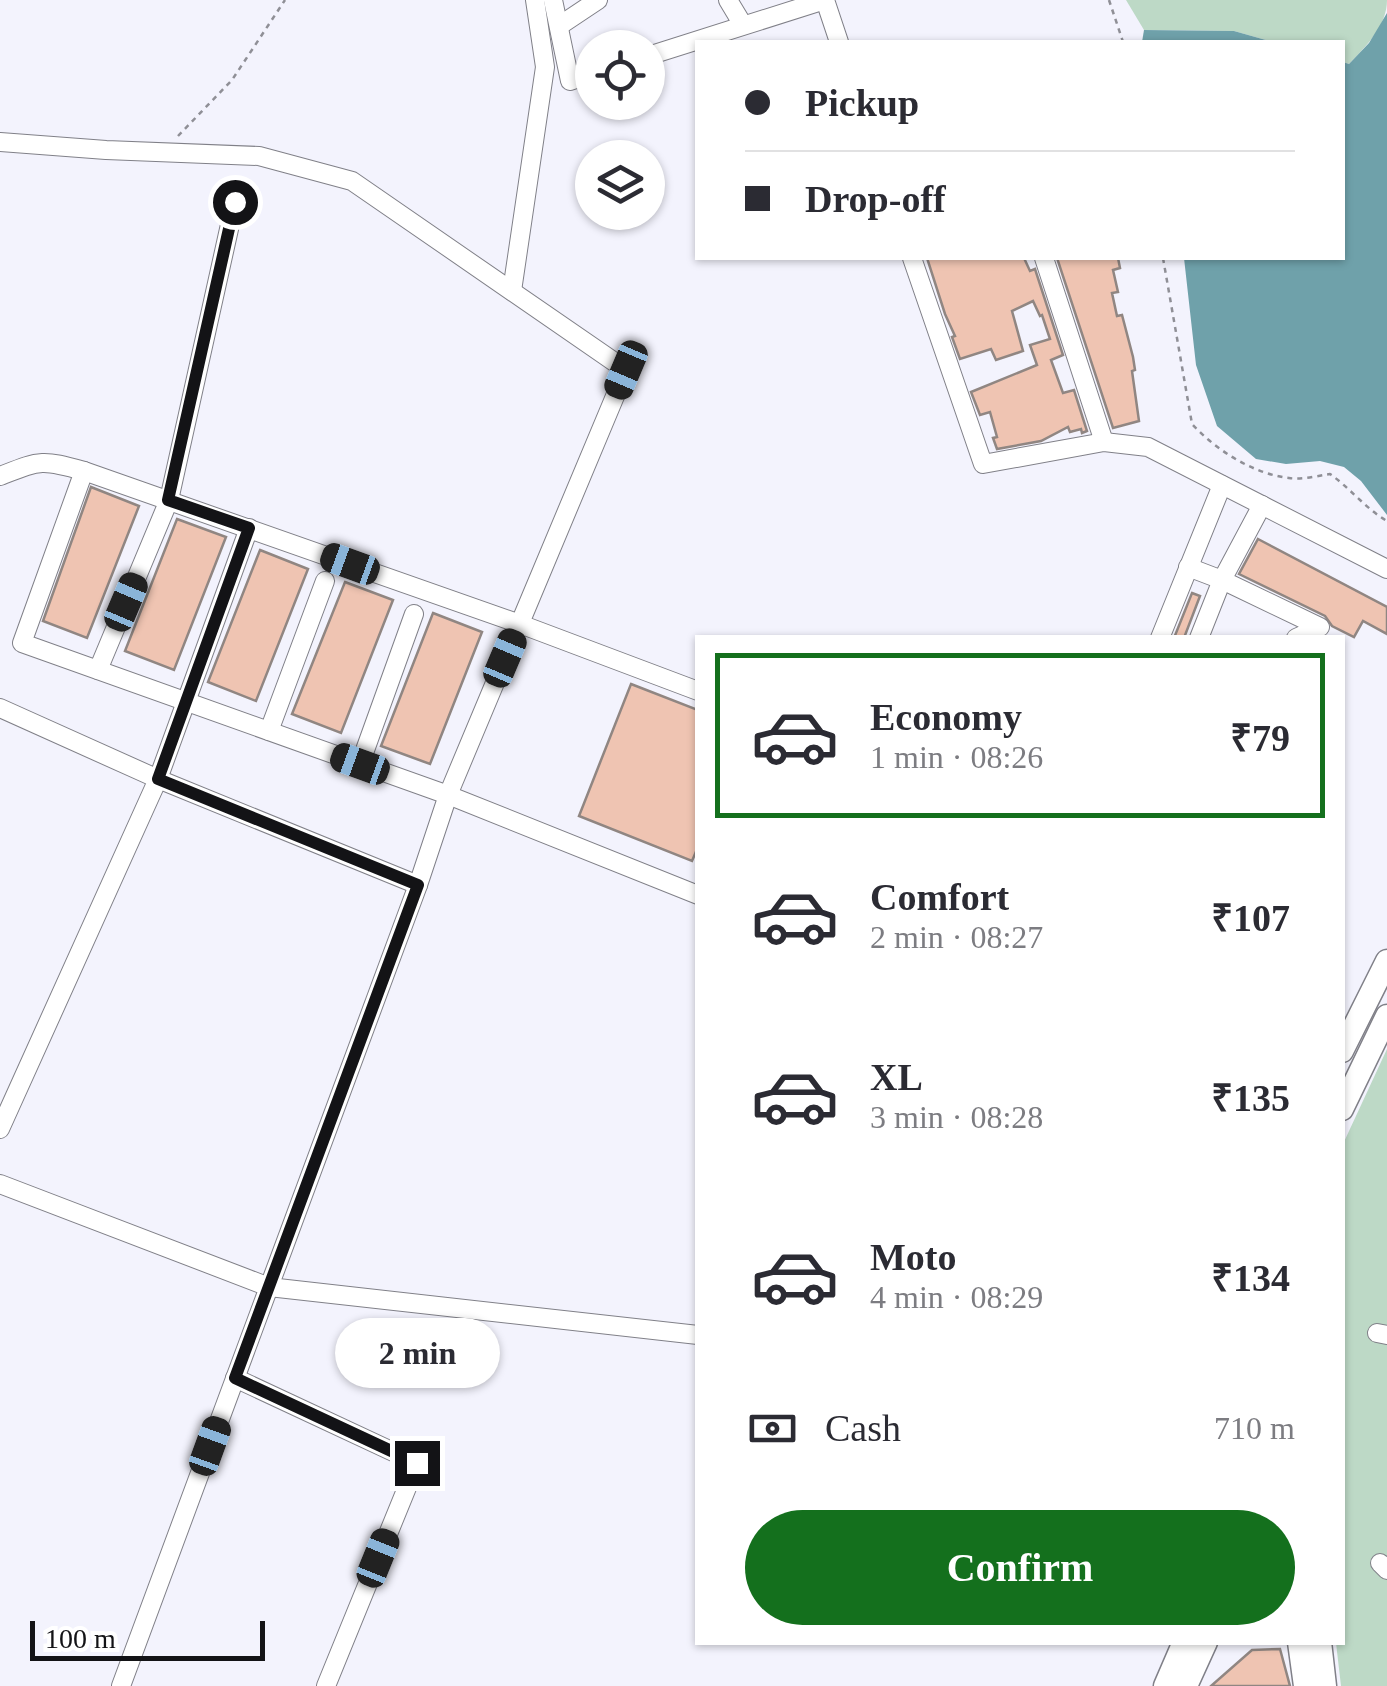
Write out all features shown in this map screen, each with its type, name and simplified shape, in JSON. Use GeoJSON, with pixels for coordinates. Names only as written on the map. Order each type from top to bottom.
{"type":"FeatureCollection","features":[{"type":"Feature","properties":{"kind":"main road"},"geometry":{"type":"LineString","coordinates":[[1345,1046],[1387,962]]}},
{"type":"Feature","properties":{"kind":"main road"},"geometry":{"type":"LineString","coordinates":[[1345,1103],[1385,1027]]}},
{"type":"Feature","properties":{"kind":"main road"},"geometry":{"type":"LineString","coordinates":[[1165,1686],[1183,1645]]}},
{"type":"Feature","properties":{"kind":"main road"},"geometry":{"type":"LineString","coordinates":[[1186,1686],[1205,1645]]}},
{"type":"Feature","properties":{"kind":"main road"},"geometry":{"type":"LineString","coordinates":[[1299,1645],[1306,1686]]}},
{"type":"Feature","properties":{"kind":"main road"},"geometry":{"type":"LineString","coordinates":[[1320,1645],[1325,1686]]}},
{"type":"Feature","properties":{"kind":"street"},"geometry":{"type":"LineString","coordinates":[[512,291],[545,67],[535,0]]}},
{"type":"Feature","properties":{"kind":"street"},"geometry":{"type":"LineString","coordinates":[[553,0],[570,81],[575,79]]}},
{"type":"Feature","properties":{"kind":"street"},"geometry":{"type":"LineString","coordinates":[[558,26],[598,0]]}},
{"type":"Feature","properties":{"kind":"street"},"geometry":{"type":"LineString","coordinates":[[728,0],[742,24]]}},
{"type":"Feature","properties":{"kind":"street"},"geometry":{"type":"LineString","coordinates":[[665,50],[825,0],[838,40]]}},
{"type":"Feature","properties":{"kind":"street"},"geometry":{"type":"LineString","coordinates":[[0,142],[259,156],[352,182],[626,370],[448,795],[120,1686]]}},
{"type":"Feature","properties":{"kind":"street"},"geometry":{"type":"LineString","coordinates":[[98,670],[168,500],[235,202]]}},
{"type":"Feature","properties":{"kind":"street"},"geometry":{"type":"LineString","coordinates":[[913,260],[984,464],[1104,442],[1148,447],[1387,569]]}},
{"type":"Feature","properties":{"kind":"street"},"geometry":{"type":"LineString","coordinates":[[1045,260],[1104,442]]}},
{"type":"Feature","properties":{"kind":"street"},"geometry":{"type":"LineString","coordinates":[[0,476],[39,462],[84,471],[695,690]]}},
{"type":"Feature","properties":{"kind":"street"},"geometry":{"type":"LineString","coordinates":[[84,471],[22,643],[448,795],[695,894]]}},
{"type":"Feature","properties":{"kind":"street"},"geometry":{"type":"LineString","coordinates":[[1161,635],[1222,485]]}},
{"type":"Feature","properties":{"kind":"street"},"geometry":{"type":"LineString","coordinates":[[1200,635],[1222,580],[1262,505]]}},
{"type":"Feature","properties":{"kind":"street"},"geometry":{"type":"LineString","coordinates":[[0,1129],[158,779],[249,528]]}},
{"type":"Feature","properties":{"kind":"street"},"geometry":{"type":"LineString","coordinates":[[1188,567],[1320,628],[1303,635]]}},
{"type":"Feature","properties":{"kind":"street"},"geometry":{"type":"LineString","coordinates":[[269,731],[325,581]]}},
{"type":"Feature","properties":{"kind":"street"},"geometry":{"type":"LineString","coordinates":[[360,764],[414,614]]}},
{"type":"Feature","properties":{"kind":"street"},"geometry":{"type":"LineString","coordinates":[[0,708],[158,779],[418,885]]}},
{"type":"Feature","properties":{"kind":"street"},"geometry":{"type":"LineString","coordinates":[[0,1184],[269,1287],[695,1335]]}},
{"type":"Feature","properties":{"kind":"street"},"geometry":{"type":"LineString","coordinates":[[235,1378],[417,1463],[326,1686]]}},
{"type":"Feature","properties":{"kind":"path"},"geometry":{"type":"LineString","coordinates":[[155,152],[172,142],[232,80],[285,0]]}},
{"type":"Feature","properties":{"kind":"path"},"geometry":{"type":"LineString","coordinates":[[1109,0],[1122,40]]}},
{"type":"Feature","properties":{"kind":"path"},"geometry":{"type":"LineString","coordinates":[[1164,260],[1192,424],[1209,443],[1256,469],[1291,479],[1330,474],[1387,521]]}},
{"type":"Feature","properties":{"kind":"green space"},"geometry":{"type":"Polygon","coordinates":[[[1126,0],[1387,0],[1379,27],[1349,64],[1345,63],[1345,40],[1266,40],[1234,31],[1144,30],[1126,0]]]}},
{"type":"Feature","properties":{"kind":"green space"},"geometry":{"type":"Polygon","coordinates":[[[1387,1049],[1387,1686],[1341,1686],[1336,1645],[1345,1645],[1345,1140],[1387,1049]]]}},
{"type":"Feature","properties":{"kind":"water"},"geometry":{"type":"Polygon","coordinates":[[[1387,13],[1387,515],[1361,481],[1344,467],[1320,461],[1286,464],[1256,459],[1217,426],[1196,365],[1184,260],[1345,260],[1345,63],[1349,64],[1369,43],[1387,13]]]}},
{"type":"Feature","properties":{"kind":"water"},"geometry":{"type":"Polygon","coordinates":[[[1144,30],[1234,31],[1266,40],[1142,40],[1144,30]]]}},
{"type":"Feature","properties":{"kind":"building"},"geometry":{"type":"Polygon","coordinates":[[[928,260],[1025,260],[1030,271],[1035,269],[1063,355],[1051,360],[1063,393],[1074,390],[1087,431],[1070,432],[1068,427],[1041,441],[997,449],[990,412],[980,415],[971,392],[1037,365],[1030,345],[1050,339],[1042,315],[1033,301],[1012,311],[1023,351],[996,360],[991,349],[960,359],[928,260]]]}},
{"type":"Feature","properties":{"kind":"building"},"geometry":{"type":"Polygon","coordinates":[[[1058,260],[1118,260],[1120,268],[1113,270],[1118,292],[1112,293],[1133,357],[1139,421],[1113,428],[1058,260]]]}},
{"type":"Feature","properties":{"kind":"building"},"geometry":{"type":"Polygon","coordinates":[[[91,487],[139,506],[87,638],[43,621],[91,487]]]}},
{"type":"Feature","properties":{"kind":"building"},"geometry":{"type":"Polygon","coordinates":[[[177,519],[226,537],[174,670],[125,651],[177,519]]]}},
{"type":"Feature","properties":{"kind":"building"},"geometry":{"type":"Polygon","coordinates":[[[1258,539],[1387,607],[1387,634],[1363,621],[1354,637],[1332,626],[1325,616],[1239,574],[1258,539]]]}},
{"type":"Feature","properties":{"kind":"building"},"geometry":{"type":"Polygon","coordinates":[[[260,550],[308,569],[256,701],[208,682],[260,550]]]}},
{"type":"Feature","properties":{"kind":"building"},"geometry":{"type":"Polygon","coordinates":[[[345,582],[393,600],[341,733],[292,714],[345,582]]]}},
{"type":"Feature","properties":{"kind":"building"},"geometry":{"type":"Polygon","coordinates":[[[1192,593],[1200,596],[1185,635],[1175,635],[1192,593]]]}},
{"type":"Feature","properties":{"kind":"building"},"geometry":{"type":"Polygon","coordinates":[[[433,613],[482,632],[430,764],[381,746],[433,613]]]}},
{"type":"Feature","properties":{"kind":"building"},"geometry":{"type":"Polygon","coordinates":[[[631,684],[695,709],[692,861],[579,816],[631,684]]]}},
{"type":"Feature","properties":{"kind":"building"},"geometry":{"type":"Polygon","coordinates":[[[1280,1649],[1290,1686],[1211,1686],[1252,1650],[1280,1649]]]}},
{"type":"Feature","properties":{"kind":"route"},"geometry":{"type":"LineString","coordinates":[[235,202],[168,500],[249,528],[158,779],[418,885],[235,1378],[417,1463]]}}]}
